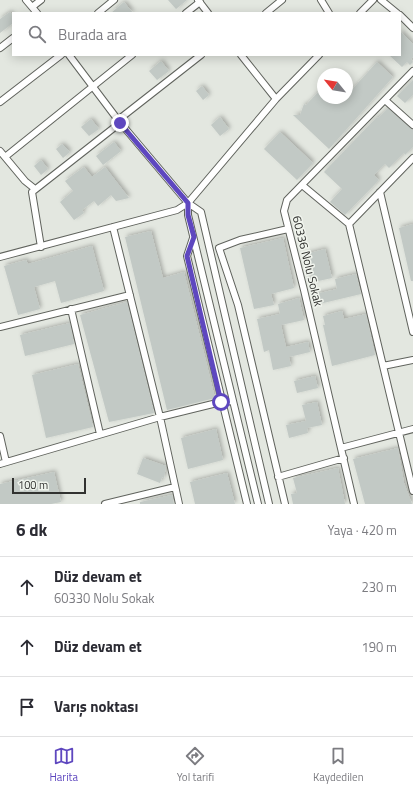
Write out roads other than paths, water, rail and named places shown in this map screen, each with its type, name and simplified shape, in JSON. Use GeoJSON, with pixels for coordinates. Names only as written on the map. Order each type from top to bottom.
{"type":"FeatureCollection","features":[{"type":"Feature","properties":{"kind":"street"},"geometry":{"type":"LineString","coordinates":[[26,0],[36,12]]}},
{"type":"Feature","properties":{"kind":"street"},"geometry":{"type":"LineString","coordinates":[[32,7],[41,0]]}},
{"type":"Feature","properties":{"kind":"street"},"geometry":{"type":"LineString","coordinates":[[99,12],[114,0]]}},
{"type":"Feature","properties":{"kind":"street"},"geometry":{"type":"LineString","coordinates":[[267,12],[282,0]]}},
{"type":"Feature","properties":{"kind":"street"},"geometry":{"type":"LineString","coordinates":[[321,0],[328,12]]}},
{"type":"Feature","properties":{"kind":"street"},"geometry":{"type":"LineString","coordinates":[[361,12],[373,0]]}},
{"type":"Feature","properties":{"kind":"street"},"geometry":{"type":"LineString","coordinates":[[381,0],[396,12]]}},
{"type":"Feature","properties":{"kind":"street"},"geometry":{"type":"LineString","coordinates":[[187,12],[199,1],[207,12]]}},
{"type":"Feature","properties":{"kind":"street"},"geometry":{"type":"LineString","coordinates":[[401,16],[413,28]]}},
{"type":"Feature","properties":{"kind":"street"},"geometry":{"type":"LineString","coordinates":[[0,48],[12,39]]}},
{"type":"Feature","properties":{"kind":"street"},"geometry":{"type":"LineString","coordinates":[[0,102],[60,56]]}},
{"type":"Feature","properties":{"kind":"street"},"geometry":{"type":"LineString","coordinates":[[70,56],[119,122],[188,203],[201,212],[269,504]]}},
{"type":"Feature","properties":{"kind":"street"},"geometry":{"type":"LineString","coordinates":[[5,156],[131,56]]}},
{"type":"Feature","properties":{"kind":"street"},"geometry":{"type":"LineString","coordinates":[[41,247],[32,192],[200,56]]}},
{"type":"Feature","properties":{"kind":"street"},"geometry":{"type":"LineString","coordinates":[[243,56],[276,99]]}},
{"type":"Feature","properties":{"kind":"street"},"geometry":{"type":"LineString","coordinates":[[0,257],[177,210],[188,203],[276,99],[318,56]]}},
{"type":"Feature","properties":{"kind":"street","name":"60336 Nolu Sokak"},"geometry":{"type":"LineString","coordinates":[[354,504],[284,211],[287,200],[413,71]]}},
{"type":"Feature","properties":{"kind":"street"},"geometry":{"type":"LineString","coordinates":[[385,100],[413,125]]}},
{"type":"Feature","properties":{"kind":"street"},"geometry":{"type":"LineString","coordinates":[[0,150],[25,181],[35,189]]}},
{"type":"Feature","properties":{"kind":"street"},"geometry":{"type":"LineString","coordinates":[[348,224],[413,158]]}},
{"type":"Feature","properties":{"kind":"street"},"geometry":{"type":"LineString","coordinates":[[302,185],[348,224],[413,490]]}},
{"type":"Feature","properties":{"kind":"street"},"geometry":{"type":"LineString","coordinates":[[380,192],[389,224],[413,332]]}},
{"type":"Feature","properties":{"kind":"street"},"geometry":{"type":"LineString","coordinates":[[188,203],[188,215],[258,504]]}},
{"type":"Feature","properties":{"kind":"street"},"geometry":{"type":"LineString","coordinates":[[113,227],[160,417],[179,504]]}},
{"type":"Feature","properties":{"kind":"street"},"geometry":{"type":"LineString","coordinates":[[285,504],[238,305],[220,248],[240,240],[288,229]]}},
{"type":"Feature","properties":{"kind":"street"},"geometry":{"type":"LineString","coordinates":[[194,237],[187,256],[221,402],[247,504]]}},
{"type":"Feature","properties":{"kind":"street"},"geometry":{"type":"LineString","coordinates":[[0,327],[130,295]]}},
{"type":"Feature","properties":{"kind":"street"},"geometry":{"type":"LineString","coordinates":[[71,309],[100,434]]}},
{"type":"Feature","properties":{"kind":"street"},"geometry":{"type":"LineString","coordinates":[[383,366],[413,360]]}},
{"type":"Feature","properties":{"kind":"street"},"geometry":{"type":"LineString","coordinates":[[0,436],[3,463],[160,417],[221,402],[233,401]]}},
{"type":"Feature","properties":{"kind":"street"},"geometry":{"type":"LineString","coordinates":[[341,448],[413,429]]}},
{"type":"Feature","properties":{"kind":"street"},"geometry":{"type":"LineString","coordinates":[[278,477],[344,458]]}},
{"type":"Feature","properties":{"kind":"street"},"geometry":{"type":"LineString","coordinates":[[105,504],[115,503],[175,488]]}}]}
